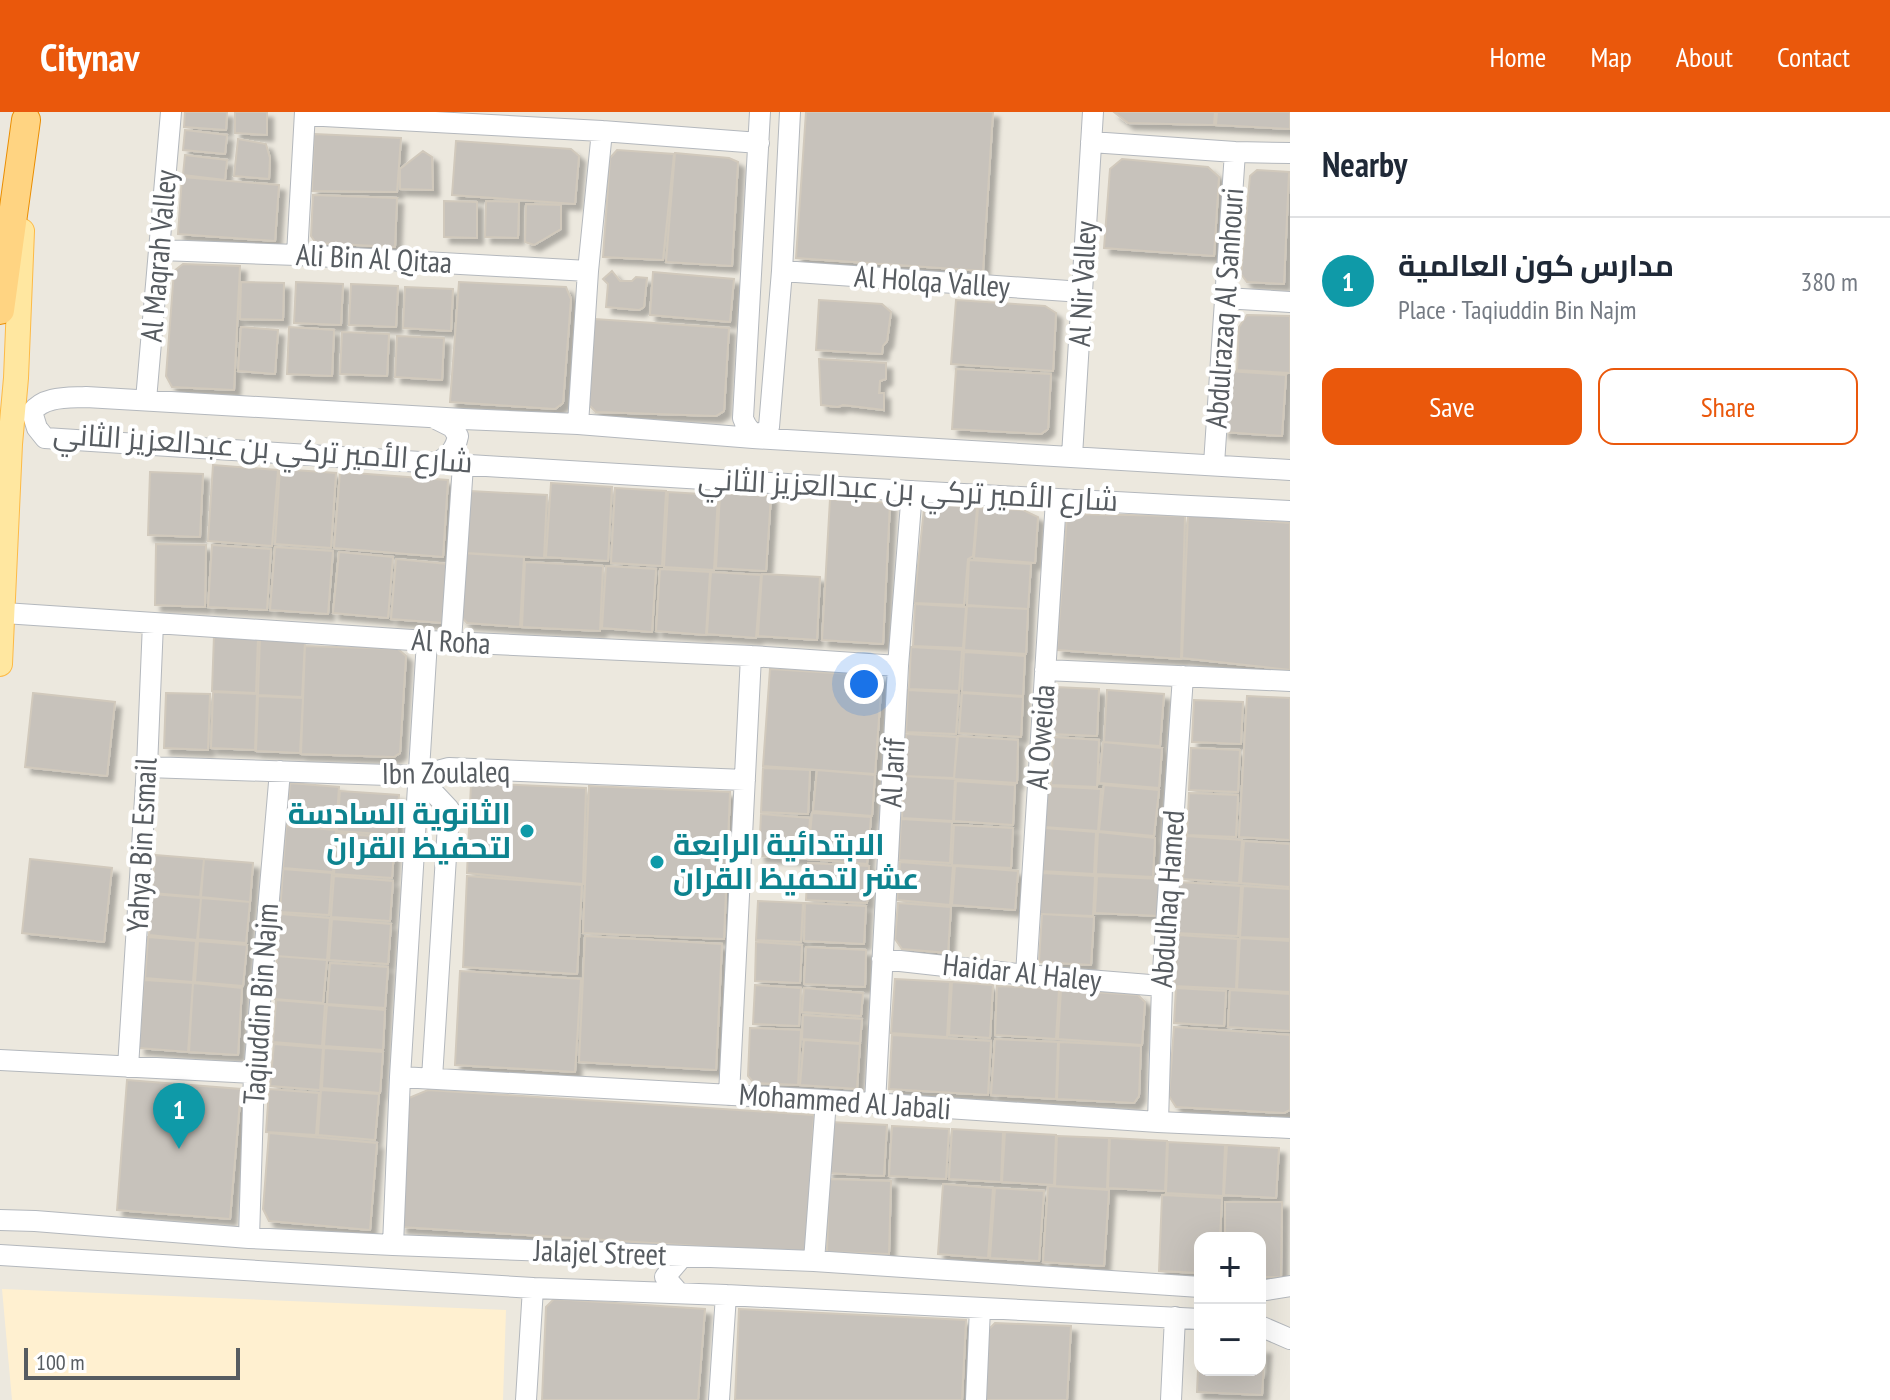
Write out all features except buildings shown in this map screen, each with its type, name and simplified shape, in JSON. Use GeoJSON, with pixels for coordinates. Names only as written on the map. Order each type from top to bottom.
{"type":"FeatureCollection","features":[{"type":"Feature","properties":{"kind":"highway"},"geometry":{"type":"LineString","coordinates":[[0,310],[27,116]]}},
{"type":"Feature","properties":{"kind":"main road"},"geometry":{"type":"LineString","coordinates":[[0,664],[27,116]]}},
{"type":"Feature","properties":{"kind":"street","name":"Al Maqrah Valley"},"geometry":{"type":"LineString","coordinates":[[146,400],[171,112]]}},
{"type":"Feature","properties":{"kind":"street"},"geometry":{"type":"LineString","coordinates":[[760,112],[743,418],[746,428],[759,434],[769,427],[782,271],[790,112]]}},
{"type":"Feature","properties":{"kind":"street","name":"Al Nir Valley"},"geometry":{"type":"LineString","coordinates":[[1072,456],[1093,112]]}},
{"type":"Feature","properties":{"kind":"street"},"geometry":{"type":"LineString","coordinates":[[297,255],[305,113],[759,143]]}},
{"type":"Feature","properties":{"kind":"street"},"geometry":{"type":"LineString","coordinates":[[578,424],[588,271],[602,131]]}},
{"type":"Feature","properties":{"kind":"street"},"geometry":{"type":"LineString","coordinates":[[1091,142],[1290,153]]}},
{"type":"Feature","properties":{"kind":"street","name":"Abdulrazaq Al Sanhouri"},"geometry":{"type":"LineString","coordinates":[[1214,464],[1235,152]]}},
{"type":"Feature","properties":{"kind":"street","name":"Ali Bin Al Qitaa"},"geometry":{"type":"LineString","coordinates":[[160,250],[588,271]]}},
{"type":"Feature","properties":{"kind":"street","name":"Al Holqa Valley"},"geometry":{"type":"LineString","coordinates":[[782,271],[1082,292]]}},
{"type":"Feature","properties":{"kind":"street"},"geometry":{"type":"LineString","coordinates":[[1225,298],[1290,302]]}},
{"type":"Feature","properties":{"kind":"street"},"geometry":{"type":"LineString","coordinates":[[16,378],[24,390],[39,396],[86,397]]}},
{"type":"Feature","properties":{"kind":"street","name":"شارع الأمير تركي بن عبدالعزيز الثاني"},"geometry":{"type":"LineString","coordinates":[[1290,470],[753,438],[578,424],[86,397],[48,400],[37,405],[32,412],[37,428],[45,438],[1056,500],[1290,511]]}},
{"type":"Feature","properties":{"kind":"street"},"geometry":{"type":"LineString","coordinates":[[434,418],[452,427],[458,436],[452,453],[437,463]]}},
{"type":"Feature","properties":{"kind":"street"},"geometry":{"type":"LineString","coordinates":[[488,421],[472,430],[467,440],[475,456],[488,466]]}},
{"type":"Feature","properties":{"kind":"street"},"geometry":{"type":"LineString","coordinates":[[10,444],[45,438]]}},
{"type":"Feature","properties":{"kind":"street"},"geometry":{"type":"LineString","coordinates":[[451,641],[463,465]]}},
{"type":"Feature","properties":{"kind":"street","name":"Al Jarif"},"geometry":{"type":"LineString","coordinates":[[875,1103],[898,666],[912,491]]}},
{"type":"Feature","properties":{"kind":"street","name":"Al Oweida"},"geometry":{"type":"LineString","coordinates":[[1026,975],[1056,500]]}},
{"type":"Feature","properties":{"kind":"street","name":"Al Roha"},"geometry":{"type":"LineString","coordinates":[[4,613],[427,641],[898,666]]}},
{"type":"Feature","properties":{"kind":"street","name":"Yahya Bin Esmail"},"geometry":{"type":"LineString","coordinates":[[128,1067],[153,623]]}},
{"type":"Feature","properties":{"kind":"street"},"geometry":{"type":"LineString","coordinates":[[393,1245],[400,1077],[427,641]]}},
{"type":"Feature","properties":{"kind":"street"},"geometry":{"type":"LineString","coordinates":[[729,1095],[751,656]]}},
{"type":"Feature","properties":{"kind":"street"},"geometry":{"type":"LineString","coordinates":[[1045,670],[1290,681]]}},
{"type":"Feature","properties":{"kind":"street","name":"Abdulhaq Hamed"},"geometry":{"type":"LineString","coordinates":[[1158,1122],[1162,986],[1183,676]]}},
{"type":"Feature","properties":{"kind":"street","name":"Ibn Zoulaleq"},"geometry":{"type":"LineString","coordinates":[[147,767],[418,776],[449,768],[745,780]]}},
{"type":"Feature","properties":{"kind":"street","name":"Taqiuddin Bin Najm"},"geometry":{"type":"LineString","coordinates":[[249,1238],[254,1073],[280,771]]}},
{"type":"Feature","properties":{"kind":"street"},"geometry":{"type":"LineString","coordinates":[[418,776],[449,809],[432,1078]]}},
{"type":"Feature","properties":{"kind":"street","name":"Haidar Al Haley"},"geometry":{"type":"LineString","coordinates":[[882,959],[1162,986]]}},
{"type":"Feature","properties":{"kind":"street"},"geometry":{"type":"LineString","coordinates":[[0,1060],[254,1073]]}},
{"type":"Feature","properties":{"kind":"street","name":"Mohammed Al Jabali"},"geometry":{"type":"LineString","coordinates":[[400,1077],[1290,1128]]}},
{"type":"Feature","properties":{"kind":"street"},"geometry":{"type":"LineString","coordinates":[[814,1261],[826,1100]]}},
{"type":"Feature","properties":{"kind":"street","name":"Jalajel Street"},"geometry":{"type":"LineString","coordinates":[[0,1220],[249,1238],[814,1261],[1194,1287]]}},
{"type":"Feature","properties":{"kind":"street"},"geometry":{"type":"LineString","coordinates":[[35,1221],[26,1238],[36,1256]]}},
{"type":"Feature","properties":{"kind":"street","name":"Jalajel Street"},"geometry":{"type":"LineString","coordinates":[[0,1255],[533,1288],[1194,1319]]}},
{"type":"Feature","properties":{"kind":"street"},"geometry":{"type":"LineString","coordinates":[[641,1292],[657,1276],[649,1255]]}},
{"type":"Feature","properties":{"kind":"street"},"geometry":{"type":"LineString","coordinates":[[679,1293],[665,1277],[683,1256]]}},
{"type":"Feature","properties":{"kind":"street"},"geometry":{"type":"LineString","coordinates":[[1266,1290],[1290,1286]]}},
{"type":"Feature","properties":{"kind":"street"},"geometry":{"type":"LineString","coordinates":[[526,1400],[533,1288]]}},
{"type":"Feature","properties":{"kind":"street"},"geometry":{"type":"LineString","coordinates":[[719,1400],[726,1295]]}},
{"type":"Feature","properties":{"kind":"street"},"geometry":{"type":"LineString","coordinates":[[976,1400],[980,1308]]}},
{"type":"Feature","properties":{"kind":"street"},"geometry":{"type":"LineString","coordinates":[[1171,1400],[1175,1317]]}},
{"type":"Feature","properties":{"kind":"street"},"geometry":{"type":"LineString","coordinates":[[1266,1329],[1290,1339]]}},
{"type":"Feature","properties":{"kind":"shaded area"},"geometry":{"type":"Polygon","coordinates":[[[2,1289],[506,1310],[503,1400],[12,1400],[2,1289]]]}},
{"type":"Feature","properties":{"kind":"place","name":"الثانوية السادسة لتحفيظ القران"},"geometry":{"type":"Point","coordinates":[527,831]}},
{"type":"Feature","properties":{"kind":"place","name":"الابتدائية الرابعة عشر لتحفيظ القران"},"geometry":{"type":"Point","coordinates":[657,862]}},
{"type":"Feature","properties":{"kind":"place","name":"مدارس كون العالمية"},"geometry":{"type":"Point","coordinates":[179,1149]}}]}
